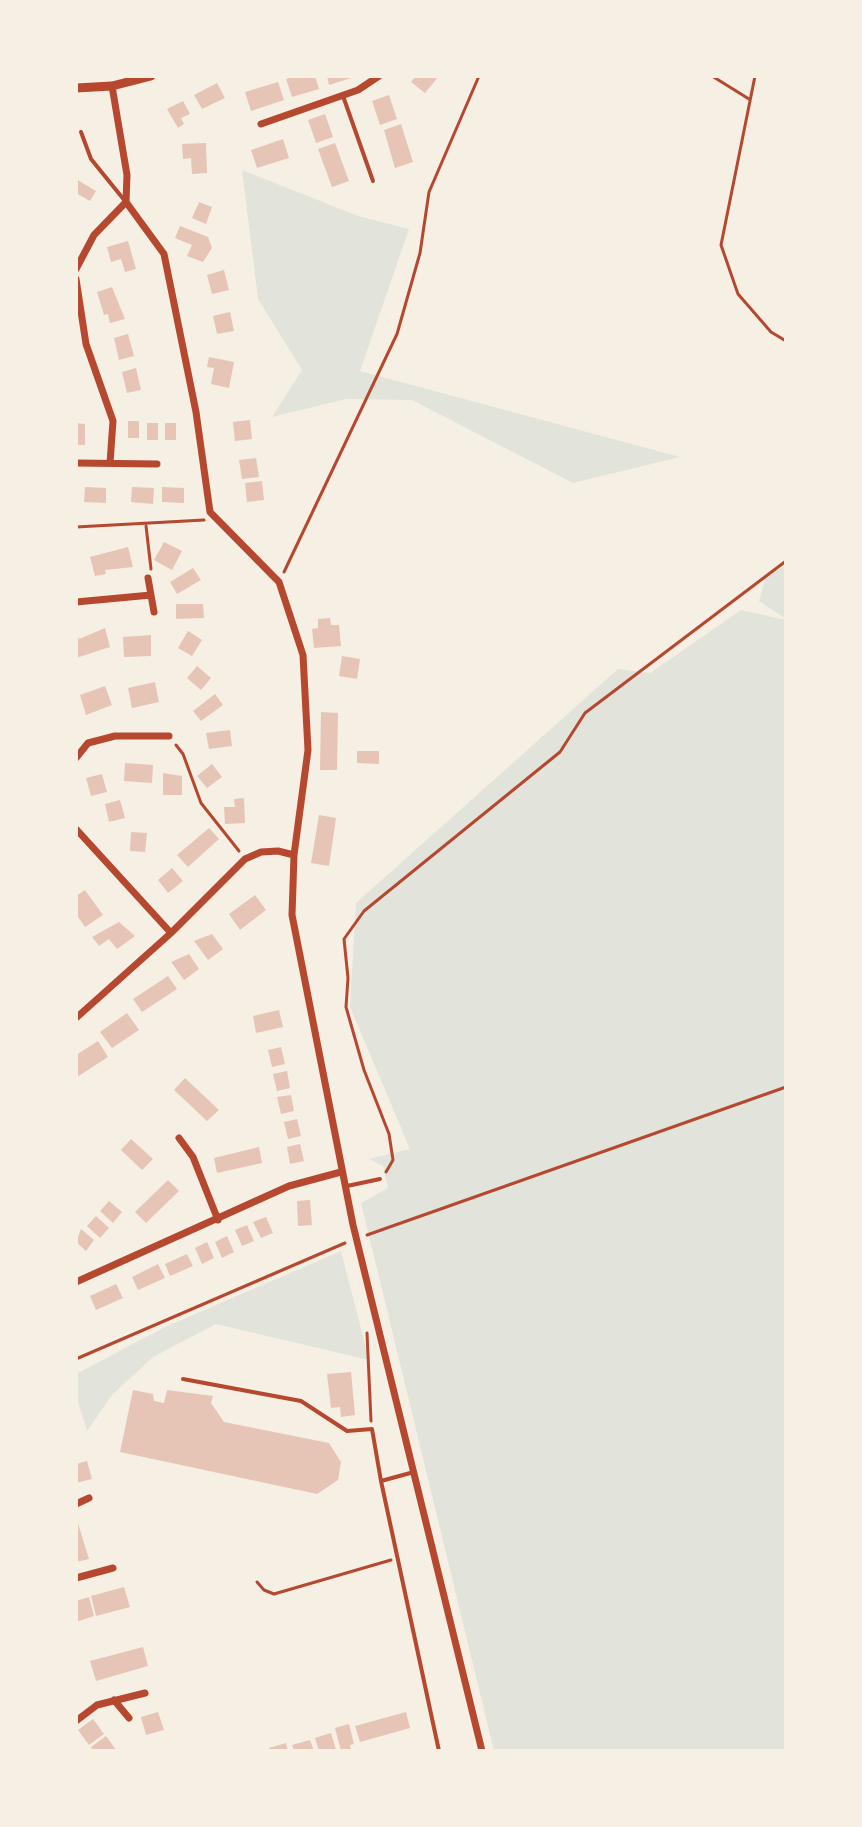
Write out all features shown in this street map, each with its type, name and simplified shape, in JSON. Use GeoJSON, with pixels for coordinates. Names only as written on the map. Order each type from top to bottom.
{"type":"FeatureCollection","features":[{"type":"Feature","properties":{"kind":"street"},"geometry":{"type":"LineString","coordinates":[[76,88],[112,86],[149,76]]}},
{"type":"Feature","properties":{"kind":"street"},"geometry":{"type":"LineString","coordinates":[[261,124],[343,96],[379,76]]}},
{"type":"Feature","properties":{"kind":"street"},"geometry":{"type":"LineString","coordinates":[[112,86],[127,175],[126,202],[164,254],[196,412],[210,512],[279,582],[303,655],[308,750],[294,855],[292,915],[344,1187],[482,1751]]}},
{"type":"Feature","properties":{"kind":"street"},"geometry":{"type":"LineString","coordinates":[[76,269],[94,235],[126,202]]}},
{"type":"Feature","properties":{"kind":"street"},"geometry":{"type":"LineString","coordinates":[[76,279],[86,344],[113,421],[110,463]]}},
{"type":"Feature","properties":{"kind":"street"},"geometry":{"type":"LineString","coordinates":[[76,349],[86,344]]}},
{"type":"Feature","properties":{"kind":"street"},"geometry":{"type":"LineString","coordinates":[[76,463],[157,464]]}},
{"type":"Feature","properties":{"kind":"street"},"geometry":{"type":"LineString","coordinates":[[148,578],[154,612]]}},
{"type":"Feature","properties":{"kind":"street"},"geometry":{"type":"LineString","coordinates":[[76,602],[151,595]]}},
{"type":"Feature","properties":{"kind":"street"},"geometry":{"type":"LineString","coordinates":[[76,758],[88,743],[115,736],[169,736]]}},
{"type":"Feature","properties":{"kind":"street"},"geometry":{"type":"LineString","coordinates":[[76,829],[171,933]]}},
{"type":"Feature","properties":{"kind":"street"},"geometry":{"type":"LineString","coordinates":[[76,1018],[171,933],[245,859],[261,852],[278,851],[294,855]]}},
{"type":"Feature","properties":{"kind":"street"},"geometry":{"type":"LineString","coordinates":[[179,1138],[193,1157],[218,1220]]}},
{"type":"Feature","properties":{"kind":"street"},"geometry":{"type":"LineString","coordinates":[[76,1282],[289,1186],[341,1172]]}},
{"type":"Feature","properties":{"kind":"street"},"geometry":{"type":"LineString","coordinates":[[76,1504],[89,1498]]}},
{"type":"Feature","properties":{"kind":"street"},"geometry":{"type":"LineString","coordinates":[[76,1578],[113,1568]]}},
{"type":"Feature","properties":{"kind":"street"},"geometry":{"type":"LineString","coordinates":[[76,1721],[97,1705],[145,1693]]}},
{"type":"Feature","properties":{"kind":"street"},"geometry":{"type":"LineString","coordinates":[[114,1700],[129,1718]]}},
{"type":"Feature","properties":{"kind":"lane"},"geometry":{"type":"LineString","coordinates":[[343,96],[373,181]]}},
{"type":"Feature","properties":{"kind":"lane"},"geometry":{"type":"LineString","coordinates":[[81,132],[91,159],[126,202]]}},
{"type":"Feature","properties":{"kind":"lane"},"geometry":{"type":"LineString","coordinates":[[344,1187],[380,1179]]}},
{"type":"Feature","properties":{"kind":"lane"},"geometry":{"type":"LineString","coordinates":[[183,1379],[301,1401],[347,1431],[372,1429],[439,1751]]}},
{"type":"Feature","properties":{"kind":"lane"},"geometry":{"type":"LineString","coordinates":[[381,1481],[414,1472]]}},
{"type":"Feature","properties":{"kind":"path"},"geometry":{"type":"LineString","coordinates":[[279,582],[397,334],[420,253],[429,192],[479,76]]}},
{"type":"Feature","properties":{"kind":"path"},"geometry":{"type":"LineString","coordinates":[[712,76],[751,100]]}},
{"type":"Feature","properties":{"kind":"path"},"geometry":{"type":"LineString","coordinates":[[755,76],[721,245],[738,294],[771,332],[786,341]]}},
{"type":"Feature","properties":{"kind":"path"},"geometry":{"type":"LineString","coordinates":[[76,527],[197,522]]}},
{"type":"Feature","properties":{"kind":"path"},"geometry":{"type":"LineString","coordinates":[[146,526],[152,577],[148,578]]}},
{"type":"Feature","properties":{"kind":"path"},"geometry":{"type":"LineString","coordinates":[[380,1179],[393,1160],[389,1134],[364,1070],[346,1007],[348,978],[344,939],[364,911],[560,752],[585,713],[786,561]]}},
{"type":"Feature","properties":{"kind":"path"},"geometry":{"type":"LineString","coordinates":[[169,736],[183,754],[201,803],[245,859]]}},
{"type":"Feature","properties":{"kind":"path"},"geometry":{"type":"LineString","coordinates":[[76,1359],[356,1239],[786,1087]]}},
{"type":"Feature","properties":{"kind":"path"},"geometry":{"type":"LineString","coordinates":[[367,1332],[372,1429]]}},
{"type":"Feature","properties":{"kind":"path"},"geometry":{"type":"LineString","coordinates":[[257,1582],[264,1590],[274,1594],[398,1558]]}},
{"type":"Feature","properties":{"kind":"shaded area"},"geometry":{"type":"Polygon","coordinates":[[[242,170],[358,216],[409,229],[360,371],[680,457],[573,483],[412,400],[346,399],[272,417],[302,370],[258,299],[242,170]]]}},
{"type":"Feature","properties":{"kind":"shaded area"},"geometry":{"type":"Polygon","coordinates":[[[786,566],[786,619],[759,601],[766,575],[786,566]]]}},
{"type":"Feature","properties":{"kind":"shaded area"},"geometry":{"type":"Polygon","coordinates":[[[741,610],[786,620],[786,1751],[494,1751],[361,1203],[388,1188],[383,1166],[369,1159],[410,1149],[350,1007],[356,903],[618,669],[650,673],[741,610]]]}},
{"type":"Feature","properties":{"kind":"shaded area"},"geometry":{"type":"Polygon","coordinates":[[[341,1251],[369,1360],[216,1324],[153,1357],[112,1395],[87,1431],[76,1396],[76,1374],[165,1327],[341,1251]]]}},
{"type":"Feature","properties":{"kind":"building"},"geometry":{"type":"Polygon","coordinates":[[[315,76],[319,89],[292,97],[286,79],[315,76]]]}},
{"type":"Feature","properties":{"kind":"building"},"geometry":{"type":"Polygon","coordinates":[[[327,76],[354,76],[354,77],[329,85],[327,76]]]}},
{"type":"Feature","properties":{"kind":"building"},"geometry":{"type":"Polygon","coordinates":[[[416,76],[439,76],[425,93],[411,82],[416,76]]]}},
{"type":"Feature","properties":{"kind":"building"},"geometry":{"type":"Polygon","coordinates":[[[278,82],[284,100],[251,111],[245,92],[278,82]]]}},
{"type":"Feature","properties":{"kind":"building"},"geometry":{"type":"Polygon","coordinates":[[[217,83],[225,98],[202,109],[194,95],[217,83]]]}},
{"type":"Feature","properties":{"kind":"building"},"geometry":{"type":"Polygon","coordinates":[[[389,95],[397,119],[380,125],[372,101],[389,95]]]}},
{"type":"Feature","properties":{"kind":"building"},"geometry":{"type":"Polygon","coordinates":[[[183,101],[190,114],[181,118],[184,124],[178,128],[167,109],[183,101]]]}},
{"type":"Feature","properties":{"kind":"building"},"geometry":{"type":"Polygon","coordinates":[[[325,114],[333,137],[316,143],[308,120],[325,114]]]}},
{"type":"Feature","properties":{"kind":"building"},"geometry":{"type":"Polygon","coordinates":[[[401,124],[413,162],[395,168],[384,130],[401,124]]]}},
{"type":"Feature","properties":{"kind":"building"},"geometry":{"type":"Polygon","coordinates":[[[283,139],[289,158],[257,168],[251,150],[283,139]]]}},
{"type":"Feature","properties":{"kind":"building"},"geometry":{"type":"Polygon","coordinates":[[[206,143],[207,173],[192,174],[191,158],[183,159],[182,144],[206,143]]]}},
{"type":"Feature","properties":{"kind":"building"},"geometry":{"type":"Polygon","coordinates":[[[335,143],[349,181],[332,187],[318,149],[335,143]]]}},
{"type":"Feature","properties":{"kind":"building"},"geometry":{"type":"Polygon","coordinates":[[[76,179],[96,191],[90,201],[76,193],[76,179]]]}},
{"type":"Feature","properties":{"kind":"building"},"geometry":{"type":"Polygon","coordinates":[[[199,202],[212,207],[206,224],[192,218],[199,202]]]}},
{"type":"Feature","properties":{"kind":"building"},"geometry":{"type":"Polygon","coordinates":[[[180,226],[208,237],[212,248],[203,262],[187,256],[192,245],[175,238],[180,226]]]}},
{"type":"Feature","properties":{"kind":"building"},"geometry":{"type":"Polygon","coordinates":[[[128,241],[136,269],[125,272],[121,259],[111,262],[107,247],[128,241]]]}},
{"type":"Feature","properties":{"kind":"building"},"geometry":{"type":"Polygon","coordinates":[[[224,270],[229,290],[212,294],[207,275],[224,270]]]}},
{"type":"Feature","properties":{"kind":"building"},"geometry":{"type":"Polygon","coordinates":[[[112,287],[125,319],[110,323],[108,314],[104,315],[97,292],[112,287]]]}},
{"type":"Feature","properties":{"kind":"building"},"geometry":{"type":"Polygon","coordinates":[[[230,312],[234,331],[217,334],[213,316],[230,312]]]}},
{"type":"Feature","properties":{"kind":"building"},"geometry":{"type":"Polygon","coordinates":[[[128,334],[134,356],[119,360],[114,338],[128,334]]]}},
{"type":"Feature","properties":{"kind":"building"},"geometry":{"type":"Polygon","coordinates":[[[209,357],[234,362],[229,388],[211,384],[214,368],[207,367],[209,357]]]}},
{"type":"Feature","properties":{"kind":"building"},"geometry":{"type":"Polygon","coordinates":[[[136,368],[141,390],[127,393],[122,372],[136,368]]]}},
{"type":"Feature","properties":{"kind":"building"},"geometry":{"type":"Polygon","coordinates":[[[250,420],[252,439],[235,441],[233,422],[250,420]]]}},
{"type":"Feature","properties":{"kind":"building"},"geometry":{"type":"Polygon","coordinates":[[[128,421],[139,421],[139,438],[128,438],[128,421]]]}},
{"type":"Feature","properties":{"kind":"building"},"geometry":{"type":"Polygon","coordinates":[[[76,423],[85,424],[85,445],[76,445],[76,423]]]}},
{"type":"Feature","properties":{"kind":"building"},"geometry":{"type":"Polygon","coordinates":[[[147,423],[158,423],[158,440],[147,440],[147,423]]]}},
{"type":"Feature","properties":{"kind":"building"},"geometry":{"type":"Polygon","coordinates":[[[165,423],[176,423],[176,440],[165,440],[165,423]]]}},
{"type":"Feature","properties":{"kind":"building"},"geometry":{"type":"Polygon","coordinates":[[[256,458],[259,477],[242,479],[239,460],[256,458]]]}},
{"type":"Feature","properties":{"kind":"building"},"geometry":{"type":"Polygon","coordinates":[[[262,481],[264,500],[247,502],[245,483],[262,481]]]}},
{"type":"Feature","properties":{"kind":"building"},"geometry":{"type":"Polygon","coordinates":[[[85,487],[106,488],[106,503],[84,502],[85,487]]]}},
{"type":"Feature","properties":{"kind":"building"},"geometry":{"type":"Polygon","coordinates":[[[132,487],[154,488],[153,504],[131,502],[132,487]]]}},
{"type":"Feature","properties":{"kind":"building"},"geometry":{"type":"Polygon","coordinates":[[[162,487],[184,488],[184,503],[162,502],[162,487]]]}},
{"type":"Feature","properties":{"kind":"building"},"geometry":{"type":"Polygon","coordinates":[[[164,542],[182,551],[172,570],[154,560],[164,542]]]}},
{"type":"Feature","properties":{"kind":"building"},"geometry":{"type":"Polygon","coordinates":[[[128,547],[133,567],[105,570],[106,574],[95,576],[90,557],[128,547]]]}},
{"type":"Feature","properties":{"kind":"building"},"geometry":{"type":"Polygon","coordinates":[[[193,568],[201,580],[177,594],[170,582],[193,568]]]}},
{"type":"Feature","properties":{"kind":"building"},"geometry":{"type":"Polygon","coordinates":[[[176,604],[203,604],[204,618],[176,619],[176,604]]]}},
{"type":"Feature","properties":{"kind":"building"},"geometry":{"type":"Polygon","coordinates":[[[330,618],[331,625],[339,625],[341,646],[314,648],[312,629],[318,628],[318,619],[330,618]]]}},
{"type":"Feature","properties":{"kind":"building"},"geometry":{"type":"Polygon","coordinates":[[[105,628],[110,647],[76,658],[76,633],[79,639],[105,628]]]}},
{"type":"Feature","properties":{"kind":"building"},"geometry":{"type":"Polygon","coordinates":[[[188,631],[202,640],[192,656],[178,648],[188,631]]]}},
{"type":"Feature","properties":{"kind":"building"},"geometry":{"type":"Polygon","coordinates":[[[151,635],[151,656],[124,657],[123,637],[151,635]]]}},
{"type":"Feature","properties":{"kind":"building"},"geometry":{"type":"Polygon","coordinates":[[[342,656],[360,659],[357,679],[339,676],[342,656]]]}},
{"type":"Feature","properties":{"kind":"building"},"geometry":{"type":"Polygon","coordinates":[[[197,666],[211,678],[201,690],[187,678],[197,666]]]}},
{"type":"Feature","properties":{"kind":"building"},"geometry":{"type":"Polygon","coordinates":[[[155,682],[159,702],[132,708],[128,688],[155,682]]]}},
{"type":"Feature","properties":{"kind":"building"},"geometry":{"type":"Polygon","coordinates":[[[105,686],[112,705],[86,715],[80,695],[105,686]]]}},
{"type":"Feature","properties":{"kind":"building"},"geometry":{"type":"Polygon","coordinates":[[[215,694],[223,705],[201,721],[193,711],[215,694]]]}},
{"type":"Feature","properties":{"kind":"building"},"geometry":{"type":"Polygon","coordinates":[[[321,712],[338,713],[337,770],[320,770],[321,712]]]}},
{"type":"Feature","properties":{"kind":"building"},"geometry":{"type":"Polygon","coordinates":[[[230,730],[232,746],[209,749],[206,733],[230,730]]]}},
{"type":"Feature","properties":{"kind":"building"},"geometry":{"type":"Polygon","coordinates":[[[357,751],[379,751],[379,764],[357,763],[357,751]]]}},
{"type":"Feature","properties":{"kind":"building"},"geometry":{"type":"Polygon","coordinates":[[[125,763],[153,765],[152,783],[124,781],[125,763]]]}},
{"type":"Feature","properties":{"kind":"building"},"geometry":{"type":"Polygon","coordinates":[[[212,764],[222,777],[207,788],[197,776],[212,764]]]}},
{"type":"Feature","properties":{"kind":"building"},"geometry":{"type":"Polygon","coordinates":[[[163,773],[182,776],[182,795],[163,795],[163,773]]]}},
{"type":"Feature","properties":{"kind":"building"},"geometry":{"type":"Polygon","coordinates":[[[102,774],[107,792],[91,796],[86,778],[102,774]]]}},
{"type":"Feature","properties":{"kind":"building"},"geometry":{"type":"Polygon","coordinates":[[[244,798],[245,823],[225,824],[224,807],[235,807],[234,799],[244,798]]]}},
{"type":"Feature","properties":{"kind":"building"},"geometry":{"type":"Polygon","coordinates":[[[120,800],[125,818],[109,822],[105,804],[120,800]]]}},
{"type":"Feature","properties":{"kind":"building"},"geometry":{"type":"Polygon","coordinates":[[[319,815],[336,818],[329,866],[311,863],[319,815]]]}},
{"type":"Feature","properties":{"kind":"building"},"geometry":{"type":"Polygon","coordinates":[[[209,828],[219,839],[188,867],[177,855],[209,828]]]}},
{"type":"Feature","properties":{"kind":"building"},"geometry":{"type":"Polygon","coordinates":[[[131,832],[147,833],[145,852],[130,851],[131,832]]]}},
{"type":"Feature","properties":{"kind":"building"},"geometry":{"type":"Polygon","coordinates":[[[172,868],[183,881],[168,893],[158,880],[172,868]]]}},
{"type":"Feature","properties":{"kind":"building"},"geometry":{"type":"Polygon","coordinates":[[[85,890],[103,915],[85,927],[76,914],[76,896],[85,890]]]}},
{"type":"Feature","properties":{"kind":"building"},"geometry":{"type":"Polygon","coordinates":[[[255,895],[266,910],[240,930],[229,914],[255,895]]]}},
{"type":"Feature","properties":{"kind":"building"},"geometry":{"type":"Polygon","coordinates":[[[119,922],[135,936],[117,949],[109,939],[99,946],[92,937],[119,922]]]}},
{"type":"Feature","properties":{"kind":"building"},"geometry":{"type":"Polygon","coordinates":[[[212,934],[223,949],[208,960],[194,941],[212,934]]]}},
{"type":"Feature","properties":{"kind":"building"},"geometry":{"type":"Polygon","coordinates":[[[189,954],[199,969],[184,980],[171,962],[189,954]]]}},
{"type":"Feature","properties":{"kind":"building"},"geometry":{"type":"Polygon","coordinates":[[[168,976],[177,989],[142,1012],[133,999],[168,976]]]}},
{"type":"Feature","properties":{"kind":"building"},"geometry":{"type":"Polygon","coordinates":[[[279,1010],[283,1027],[256,1033],[253,1016],[279,1010]]]}},
{"type":"Feature","properties":{"kind":"building"},"geometry":{"type":"Polygon","coordinates":[[[127,1013],[139,1030],[112,1048],[100,1032],[127,1013]]]}},
{"type":"Feature","properties":{"kind":"building"},"geometry":{"type":"Polygon","coordinates":[[[98,1041],[108,1057],[77,1077],[76,1055],[98,1041]]]}},
{"type":"Feature","properties":{"kind":"building"},"geometry":{"type":"Polygon","coordinates":[[[281,1047],[285,1064],[272,1067],[268,1050],[281,1047]]]}},
{"type":"Feature","properties":{"kind":"building"},"geometry":{"type":"Polygon","coordinates":[[[287,1071],[290,1088],[277,1091],[273,1074],[287,1071]]]}},
{"type":"Feature","properties":{"kind":"building"},"geometry":{"type":"Polygon","coordinates":[[[185,1078],[219,1110],[207,1121],[174,1090],[185,1078]]]}},
{"type":"Feature","properties":{"kind":"building"},"geometry":{"type":"Polygon","coordinates":[[[291,1095],[294,1111],[281,1114],[277,1097],[291,1095]]]}},
{"type":"Feature","properties":{"kind":"building"},"geometry":{"type":"Polygon","coordinates":[[[297,1119],[301,1136],[288,1139],[284,1122],[297,1119]]]}},
{"type":"Feature","properties":{"kind":"building"},"geometry":{"type":"Polygon","coordinates":[[[131,1139],[153,1159],[142,1170],[121,1150],[131,1139]]]}},
{"type":"Feature","properties":{"kind":"building"},"geometry":{"type":"Polygon","coordinates":[[[300,1144],[304,1161],[290,1164],[287,1147],[300,1144]]]}},
{"type":"Feature","properties":{"kind":"building"},"geometry":{"type":"Polygon","coordinates":[[[259,1147],[262,1163],[217,1173],[214,1158],[259,1147]]]}},
{"type":"Feature","properties":{"kind":"building"},"geometry":{"type":"Polygon","coordinates":[[[168,1180],[179,1191],[146,1223],[135,1212],[168,1180]]]}},
{"type":"Feature","properties":{"kind":"building"},"geometry":{"type":"Polygon","coordinates":[[[310,1200],[312,1225],[298,1226],[297,1201],[310,1200]]]}},
{"type":"Feature","properties":{"kind":"building"},"geometry":{"type":"Polygon","coordinates":[[[109,1201],[122,1212],[113,1223],[100,1211],[109,1201]]]}},
{"type":"Feature","properties":{"kind":"building"},"geometry":{"type":"Polygon","coordinates":[[[96,1216],[109,1228],[100,1238],[87,1226],[96,1216]]]}},
{"type":"Feature","properties":{"kind":"building"},"geometry":{"type":"Polygon","coordinates":[[[266,1217],[273,1233],[261,1238],[253,1222],[266,1217]]]}},
{"type":"Feature","properties":{"kind":"building"},"geometry":{"type":"Polygon","coordinates":[[[247,1225],[254,1241],[242,1246],[235,1230],[247,1225]]]}},
{"type":"Feature","properties":{"kind":"building"},"geometry":{"type":"Polygon","coordinates":[[[81,1229],[94,1240],[86,1251],[76,1242],[81,1229]]]}},
{"type":"Feature","properties":{"kind":"building"},"geometry":{"type":"Polygon","coordinates":[[[227,1236],[234,1252],[222,1258],[215,1242],[227,1236]]]}},
{"type":"Feature","properties":{"kind":"building"},"geometry":{"type":"Polygon","coordinates":[[[207,1242],[214,1258],[202,1264],[195,1248],[207,1242]]]}},
{"type":"Feature","properties":{"kind":"building"},"geometry":{"type":"Polygon","coordinates":[[[187,1254],[193,1266],[170,1276],[165,1264],[187,1254]]]}},
{"type":"Feature","properties":{"kind":"building"},"geometry":{"type":"Polygon","coordinates":[[[158,1264],[165,1278],[138,1290],[132,1277],[158,1264]]]}},
{"type":"Feature","properties":{"kind":"building"},"geometry":{"type":"Polygon","coordinates":[[[116,1284],[123,1298],[96,1310],[90,1296],[116,1284]]]}},
{"type":"Feature","properties":{"kind":"building"},"geometry":{"type":"Polygon","coordinates":[[[351,1372],[355,1415],[341,1417],[340,1407],[331,1408],[327,1374],[351,1372]]]}},
{"type":"Feature","properties":{"kind":"building"},"geometry":{"type":"Polygon","coordinates":[[[133,1390],[153,1394],[154,1401],[164,1403],[167,1390],[213,1396],[211,1403],[224,1422],[329,1443],[341,1462],[338,1480],[317,1494],[120,1452],[133,1390]]]}},
{"type":"Feature","properties":{"kind":"building"},"geometry":{"type":"Polygon","coordinates":[[[87,1461],[92,1479],[76,1483],[76,1464],[87,1461]]]}},
{"type":"Feature","properties":{"kind":"building"},"geometry":{"type":"Polygon","coordinates":[[[76,1517],[89,1559],[76,1562],[76,1517]]]}},
{"type":"Feature","properties":{"kind":"building"},"geometry":{"type":"Polygon","coordinates":[[[124,1587],[130,1607],[96,1616],[91,1596],[124,1587]]]}},
{"type":"Feature","properties":{"kind":"building"},"geometry":{"type":"Polygon","coordinates":[[[89,1597],[94,1616],[76,1622],[76,1601],[89,1597]]]}},
{"type":"Feature","properties":{"kind":"building"},"geometry":{"type":"Polygon","coordinates":[[[143,1647],[148,1666],[96,1681],[90,1661],[143,1647]]]}},
{"type":"Feature","properties":{"kind":"building"},"geometry":{"type":"Polygon","coordinates":[[[158,1712],[164,1730],[146,1735],[141,1717],[158,1712]]]}},
{"type":"Feature","properties":{"kind":"building"},"geometry":{"type":"Polygon","coordinates":[[[406,1712],[410,1728],[360,1742],[355,1726],[406,1712]]]}},
{"type":"Feature","properties":{"kind":"building"},"geometry":{"type":"Polygon","coordinates":[[[93,1719],[104,1734],[89,1745],[78,1730],[93,1719]]]}},
{"type":"Feature","properties":{"kind":"building"},"geometry":{"type":"Polygon","coordinates":[[[349,1724],[354,1744],[350,1745],[351,1749],[341,1751],[335,1728],[349,1724]]]}},
{"type":"Feature","properties":{"kind":"building"},"geometry":{"type":"Polygon","coordinates":[[[331,1733],[336,1750],[319,1751],[315,1738],[331,1733]]]}},
{"type":"Feature","properties":{"kind":"building"},"geometry":{"type":"Polygon","coordinates":[[[106,1736],[117,1751],[93,1751],[91,1747],[106,1736]]]}},
{"type":"Feature","properties":{"kind":"building"},"geometry":{"type":"Polygon","coordinates":[[[310,1740],[314,1751],[294,1751],[292,1745],[310,1740]]]}},
{"type":"Feature","properties":{"kind":"building"},"geometry":{"type":"Polygon","coordinates":[[[286,1743],[288,1751],[269,1751],[269,1748],[286,1743]]]}}]}
